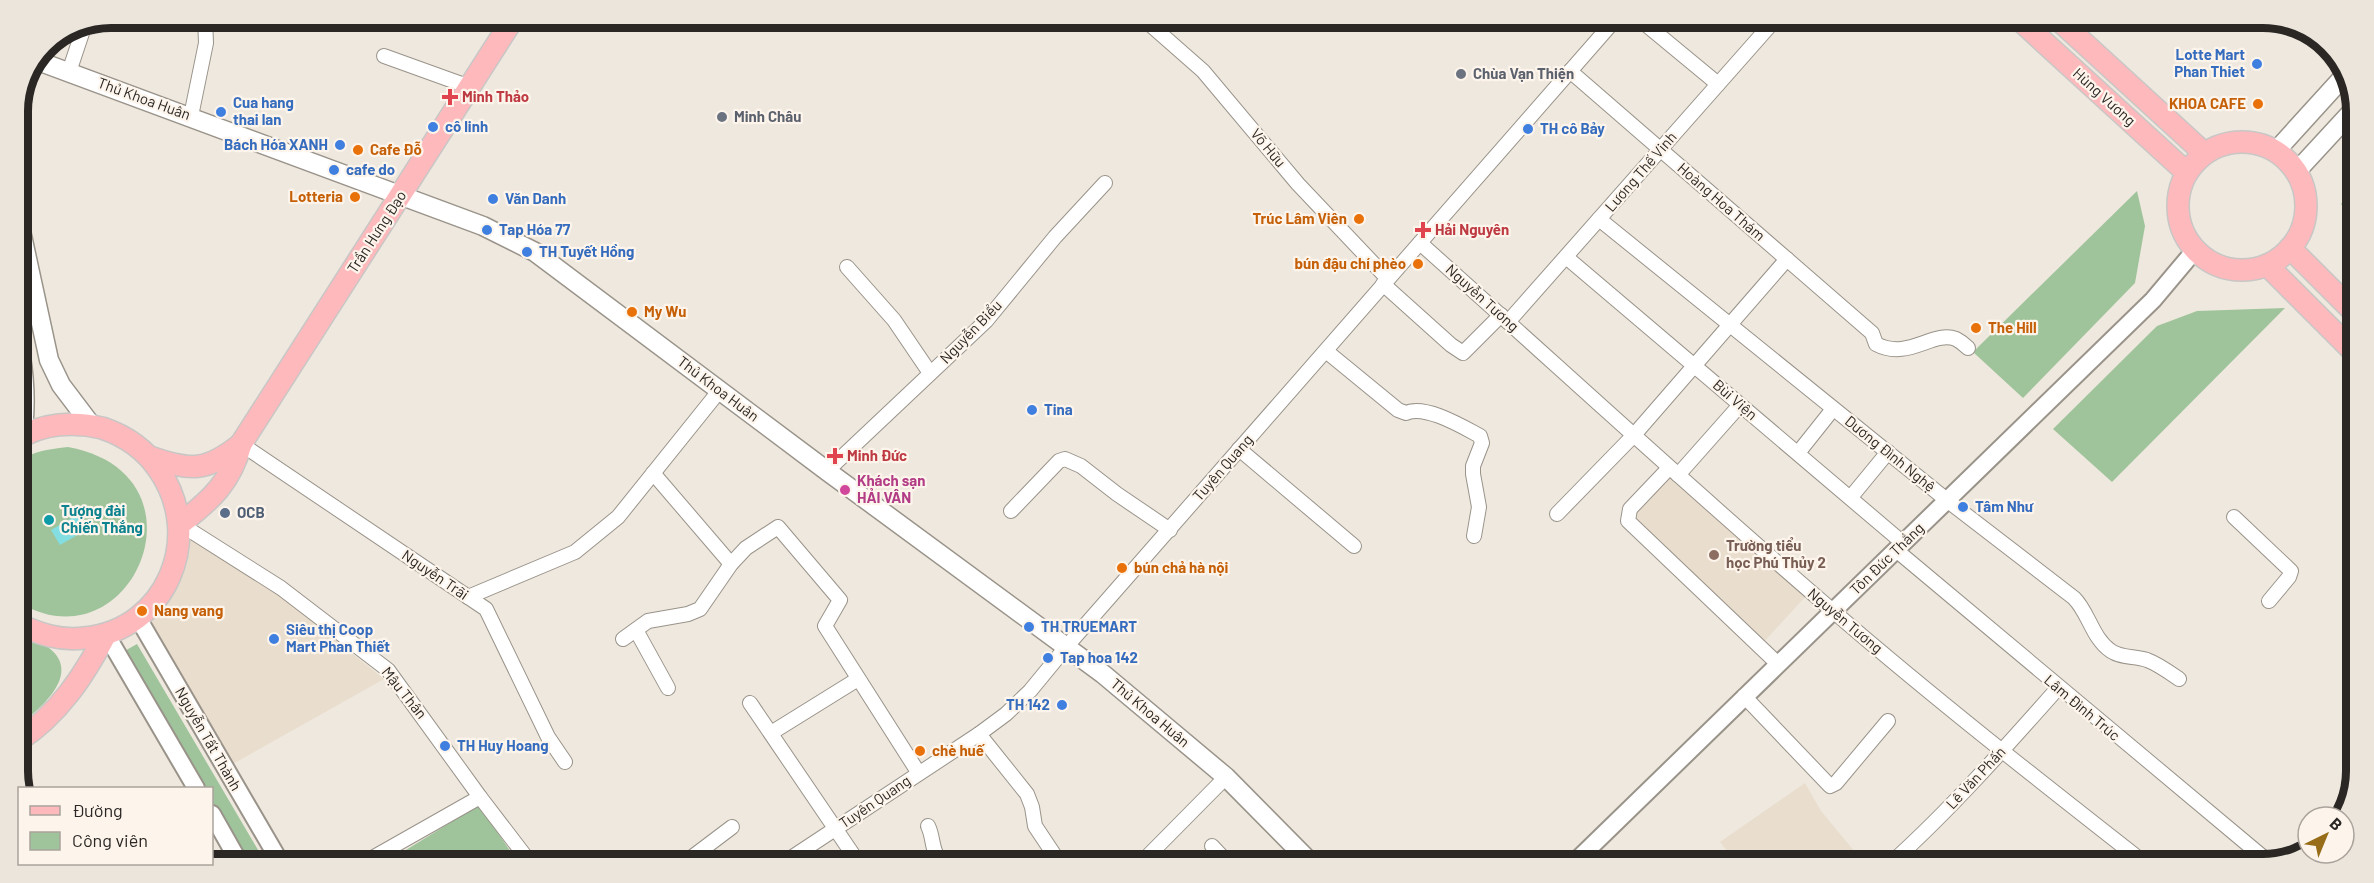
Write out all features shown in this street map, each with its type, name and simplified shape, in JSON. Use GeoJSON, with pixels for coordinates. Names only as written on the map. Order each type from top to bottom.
{"type":"FeatureCollection","features":[{"type":"Feature","properties":{"kind":"main road","name":"Trần Hưng Đạo"},"geometry":{"type":"LineString","coordinates":[[180,524],[212,498],[226,480],[236,463],[241,444],[507,28]]}},
{"type":"Feature","properties":{"kind":"main road","name":"Hùng Vương"},"geometry":{"type":"LineString","coordinates":[[2029,28],[2186,172]]}},
{"type":"Feature","properties":{"kind":"main road","name":"Hùng Vương"},"geometry":{"type":"LineString","coordinates":[[2069,28],[2204,153]]}},
{"type":"Feature","properties":{"kind":"main road","name":"Thủ Khoa Huân"},"geometry":{"type":"LineString","coordinates":[[44,63],[483,226],[535,252],[827,471],[1067,646],[1147,709],[1226,777],[1302,854]]}},
{"type":"Feature","properties":{"kind":"main road"},"geometry":{"type":"LineString","coordinates":[[2276,151],[2339,81]]}},
{"type":"Feature","properties":{"kind":"main road"},"geometry":{"type":"LineString","coordinates":[[2296,172],[2345,118]]}},
{"type":"Feature","properties":{"kind":"main road"},"geometry":{"type":"LineString","coordinates":[[2239,141],[2258,143],[2276,151],[2296,172],[2305,195],[2305,219],[2300,235],[2280,258],[2267,265],[2248,270],[2229,269],[2210,262],[2195,250],[2183,232],[2178,212],[2179,192],[2186,172],[2204,153],[2221,145],[2239,141]]}},
{"type":"Feature","properties":{"kind":"main road"},"geometry":{"type":"LineString","coordinates":[[2290,248],[2345,303]]}},
{"type":"Feature","properties":{"kind":"main road"},"geometry":{"type":"LineString","coordinates":[[28,264],[49,360],[61,385],[92,426]]}},
{"type":"Feature","properties":{"kind":"main road"},"geometry":{"type":"LineString","coordinates":[[2267,265],[2345,343]]}},
{"type":"Feature","properties":{"kind":"main road"},"geometry":{"type":"LineString","coordinates":[[28,435],[56,425],[92,426],[113,432],[133,442],[150,457],[171,488],[180,524],[177,559],[163,592],[138,618],[106,634],[83,639],[60,638],[29,629]]}},
{"type":"Feature","properties":{"kind":"main road","name":"Trần Hưng Đạo"},"geometry":{"type":"LineString","coordinates":[[150,457],[173,465],[192,468],[223,458],[241,444]]}},
{"type":"Feature","properties":{"kind":"main road"},"geometry":{"type":"LineString","coordinates":[[29,733],[46,720],[70,695],[106,634]]}},
{"type":"Feature","properties":{"kind":"street"},"geometry":{"type":"LineString","coordinates":[[191,116],[206,43],[205,28]]}},
{"type":"Feature","properties":{"kind":"street","name":"Võ Hữu"},"geometry":{"type":"LineString","coordinates":[[1154,28],[1203,71],[1298,184],[1385,282],[1451,345],[1463,353],[1505,318]]}},
{"type":"Feature","properties":{"kind":"street","name":"Tuyên Quang"},"geometry":{"type":"LineString","coordinates":[[797,854],[918,772],[979,734],[1024,697],[1608,28]]}},
{"type":"Feature","properties":{"kind":"street"},"geometry":{"type":"LineString","coordinates":[[1650,28],[1718,84]]}},
{"type":"Feature","properties":{"kind":"street","name":"Lương Thế Vinh"},"geometry":{"type":"LineString","coordinates":[[1505,318],[1566,257],[1768,28]]}},
{"type":"Feature","properties":{"kind":"street"},"geometry":{"type":"LineString","coordinates":[[69,72],[82,34]]}},
{"type":"Feature","properties":{"kind":"street"},"geometry":{"type":"LineString","coordinates":[[384,56],[470,87]]}},
{"type":"Feature","properties":{"kind":"street","name":"Hoàng Hoa Thám"},"geometry":{"type":"LineString","coordinates":[[1570,71],[1872,333],[1876,344],[1885,349],[1909,349],[1939,339],[1955,339],[1968,348]]}},
{"type":"Feature","properties":{"kind":"street","name":"Nguyễn Biểu"},"geometry":{"type":"LineString","coordinates":[[827,471],[986,321],[1055,237],[1105,183]]}},
{"type":"Feature","properties":{"kind":"street","name":"Dương Đình Nghệ"},"geometry":{"type":"LineString","coordinates":[[1599,219],[1948,501],[2074,598],[2082,605],[2088,623],[2110,651],[2149,661],[2179,679]]}},
{"type":"Feature","properties":{"kind":"street","name":"Nguyễn Tương"},"geometry":{"type":"LineString","coordinates":[[1420,243],[1673,471],[1833,611],[2002,752],[2133,854]]}},
{"type":"Feature","properties":{"kind":"street","name":"Tôn Đức Thắng"},"geometry":{"type":"LineString","coordinates":[[1583,854],[2153,300],[2195,250]]}},
{"type":"Feature","properties":{"kind":"street","name":"Bùi Viện"},"geometry":{"type":"LineString","coordinates":[[1566,257],[1851,497],[1899,547]]}},
{"type":"Feature","properties":{"kind":"street"},"geometry":{"type":"LineString","coordinates":[[1557,514],[1634,435],[1787,259]]}},
{"type":"Feature","properties":{"kind":"street"},"geometry":{"type":"LineString","coordinates":[[847,267],[894,320],[930,373]]}},
{"type":"Feature","properties":{"kind":"street"},"geometry":{"type":"LineString","coordinates":[[1326,351],[1398,410],[1406,412],[1414,409],[1443,418],[1480,436],[1482,442],[1473,466],[1479,499],[1474,536]]}},
{"type":"Feature","properties":{"kind":"street"},"geometry":{"type":"LineString","coordinates":[[468,597],[575,552],[618,517],[720,390]]}},
{"type":"Feature","properties":{"kind":"street"},"geometry":{"type":"LineString","coordinates":[[1740,405],[1630,510],[1628,521],[1778,664]]}},
{"type":"Feature","properties":{"kind":"street"},"geometry":{"type":"LineString","coordinates":[[1798,453],[1833,409]]}},
{"type":"Feature","properties":{"kind":"street","name":"Nguyễn Trãi"},"geometry":{"type":"LineString","coordinates":[[241,444],[486,609],[548,736],[565,762]]}},
{"type":"Feature","properties":{"kind":"street"},"geometry":{"type":"LineString","coordinates":[[1239,449],[1354,546]]}},
{"type":"Feature","properties":{"kind":"street"},"geometry":{"type":"LineString","coordinates":[[1851,497],[1888,452]]}},
{"type":"Feature","properties":{"kind":"street"},"geometry":{"type":"LineString","coordinates":[[1011,511],[1059,461],[1065,459],[1081,466],[1170,530]]}},
{"type":"Feature","properties":{"kind":"street"},"geometry":{"type":"LineString","coordinates":[[653,473],[731,564]]}},
{"type":"Feature","properties":{"kind":"street"},"geometry":{"type":"LineString","coordinates":[[2234,516],[2291,571],[2289,578],[2270,601]]}},
{"type":"Feature","properties":{"kind":"street","name":"Mậu Thân"},"geometry":{"type":"LineString","coordinates":[[180,524],[281,588],[388,670],[524,854]]}},
{"type":"Feature","properties":{"kind":"street"},"geometry":{"type":"LineString","coordinates":[[623,639],[648,621],[688,614],[700,609],[731,564],[757,539],[778,527],[840,600],[825,627],[918,772]]}},
{"type":"Feature","properties":{"kind":"street","name":"Lâm Đình Trúc"},"geometry":{"type":"LineString","coordinates":[[1899,547],[2058,688],[2259,854]]}},
{"type":"Feature","properties":{"kind":"street","name":"Nguyễn Tất Thành"},"geometry":{"type":"LineString","coordinates":[[138,618],[276,854]]}},
{"type":"Feature","properties":{"kind":"street"},"geometry":{"type":"LineString","coordinates":[[636,630],[668,688]]}},
{"type":"Feature","properties":{"kind":"street"},"geometry":{"type":"LineString","coordinates":[[106,634],[195,787]]}},
{"type":"Feature","properties":{"kind":"street"},"geometry":{"type":"LineString","coordinates":[[771,733],[858,679]]}},
{"type":"Feature","properties":{"kind":"street","name":"Lê Văn Phấn"},"geometry":{"type":"LineString","coordinates":[[1901,854],[1928,830],[2002,752],[2058,688]]}},
{"type":"Feature","properties":{"kind":"street"},"geometry":{"type":"LineString","coordinates":[[1744,696],[1830,786],[1836,783],[1888,721]]}},
{"type":"Feature","properties":{"kind":"street"},"geometry":{"type":"LineString","coordinates":[[750,703],[853,854]]}},
{"type":"Feature","properties":{"kind":"street"},"geometry":{"type":"LineString","coordinates":[[979,734],[1027,794],[1040,837],[1053,854]]}},
{"type":"Feature","properties":{"kind":"street"},"geometry":{"type":"LineString","coordinates":[[1150,854],[1226,777]]}},
{"type":"Feature","properties":{"kind":"street"},"geometry":{"type":"LineString","coordinates":[[379,854],[480,797]]}},
{"type":"Feature","properties":{"kind":"street"},"geometry":{"type":"LineString","coordinates":[[213,816],[235,854]]}},
{"type":"Feature","properties":{"kind":"street"},"geometry":{"type":"LineString","coordinates":[[928,826],[932,833],[935,854]]}},
{"type":"Feature","properties":{"kind":"street"},"geometry":{"type":"LineString","coordinates":[[696,854],[732,827]]}},
{"type":"Feature","properties":{"kind":"street"},"geometry":{"type":"LineString","coordinates":[[1212,846],[1220,854]]}},
{"type":"Feature","properties":{"kind":"shaded area","name":"Trường tiểu học Phú Thủy 2"},"geometry":{"type":"Polygon","coordinates":[[[1665,470],[1806,596],[1761,645],[1626,514],[1665,470]]]}},
{"type":"Feature","properties":{"kind":"shaded area","name":"Siêu thị Coop Mart Phan Thiết"},"geometry":{"type":"Polygon","coordinates":[[[193,529],[384,679],[231,765],[141,610],[193,529]]]}},
{"type":"Feature","properties":{"kind":"shaded area"},"geometry":{"type":"Polygon","coordinates":[[[1805,783],[1821,811],[1857,854],[1729,854],[1720,842],[1805,783]]]}},
{"type":"Feature","properties":{"kind":"green space"},"geometry":{"type":"Polygon","coordinates":[[[2137,191],[2145,226],[2135,283],[2023,398],[1973,352],[2137,191]]]}},
{"type":"Feature","properties":{"kind":"green space"},"geometry":{"type":"Polygon","coordinates":[[[2285,308],[2112,482],[2053,429],[2157,326],[2197,311],[2285,308]]]}},
{"type":"Feature","properties":{"kind":"green space"},"geometry":{"type":"Polygon","coordinates":[[[68,447],[113,464],[138,492],[147,526],[141,560],[123,590],[95,611],[59,616],[29,606],[29,456],[68,447]]]}},
{"type":"Feature","properties":{"kind":"green space"},"geometry":{"type":"Polygon","coordinates":[[[29,640],[49,648],[58,658],[61,669],[60,680],[54,691],[29,717],[29,640]]]}},
{"type":"Feature","properties":{"kind":"green space"},"geometry":{"type":"Polygon","coordinates":[[[137,644],[260,854],[237,854],[213,813],[213,787],[198,787],[121,653],[137,644]]]}},
{"type":"Feature","properties":{"kind":"green space"},"geometry":{"type":"Polygon","coordinates":[[[479,805],[512,854],[399,854],[479,805]]]}},
{"type":"Feature","properties":{"kind":"water"},"geometry":{"type":"Polygon","coordinates":[[[77,515],[86,530],[60,545],[51,530],[77,515]]]}},
{"type":"Feature","properties":{"kind":"place","name":"Lotte Mart Phan Thiet"},"geometry":{"type":"Point","coordinates":[2257,64]}},
{"type":"Feature","properties":{"kind":"place","name":"Chùa Vạn Thiện"},"geometry":{"type":"Point","coordinates":[1461,74]}},
{"type":"Feature","properties":{"kind":"place","name":"Minh Thảo"},"geometry":{"type":"Point","coordinates":[450,97]}},
{"type":"Feature","properties":{"kind":"place","name":"KHOA CAFE"},"geometry":{"type":"Point","coordinates":[2258,104]}},
{"type":"Feature","properties":{"kind":"place","name":"Cua hang thai lan"},"geometry":{"type":"Point","coordinates":[221,112]}},
{"type":"Feature","properties":{"kind":"place","name":"Minh Châu"},"geometry":{"type":"Point","coordinates":[722,117]}},
{"type":"Feature","properties":{"kind":"place","name":"cô linh"},"geometry":{"type":"Point","coordinates":[433,127]}},
{"type":"Feature","properties":{"kind":"place","name":"TH cô Bảy"},"geometry":{"type":"Point","coordinates":[1528,129]}},
{"type":"Feature","properties":{"kind":"place","name":"Bách Hóa XANH"},"geometry":{"type":"Point","coordinates":[340,145]}},
{"type":"Feature","properties":{"kind":"place","name":"Cafe Đỗ"},"geometry":{"type":"Point","coordinates":[358,150]}},
{"type":"Feature","properties":{"kind":"place","name":"cafe do"},"geometry":{"type":"Point","coordinates":[334,170]}},
{"type":"Feature","properties":{"kind":"place","name":"Lotteria"},"geometry":{"type":"Point","coordinates":[355,197]}},
{"type":"Feature","properties":{"kind":"place","name":"Văn Danh"},"geometry":{"type":"Point","coordinates":[493,199]}},
{"type":"Feature","properties":{"kind":"place","name":"Trúc Lâm Viên"},"geometry":{"type":"Point","coordinates":[1359,219]}},
{"type":"Feature","properties":{"kind":"place","name":"Tap Hóa 77"},"geometry":{"type":"Point","coordinates":[487,230]}},
{"type":"Feature","properties":{"kind":"place","name":"Hải Nguyên"},"geometry":{"type":"Point","coordinates":[1423,230]}},
{"type":"Feature","properties":{"kind":"place","name":"TH Tuyết Hồng"},"geometry":{"type":"Point","coordinates":[527,252]}},
{"type":"Feature","properties":{"kind":"place","name":"bún đậu chí phèo"},"geometry":{"type":"Point","coordinates":[1418,264]}},
{"type":"Feature","properties":{"kind":"place","name":"My Wu"},"geometry":{"type":"Point","coordinates":[632,312]}},
{"type":"Feature","properties":{"kind":"place","name":"The Hill"},"geometry":{"type":"Point","coordinates":[1976,328]}},
{"type":"Feature","properties":{"kind":"place","name":"Tina"},"geometry":{"type":"Point","coordinates":[1032,410]}},
{"type":"Feature","properties":{"kind":"place","name":"Minh Đức"},"geometry":{"type":"Point","coordinates":[835,456]}},
{"type":"Feature","properties":{"kind":"place","name":"Khách sạn HẢI VÂN"},"geometry":{"type":"Point","coordinates":[845,490]}},
{"type":"Feature","properties":{"kind":"place","name":"Tâm Như"},"geometry":{"type":"Point","coordinates":[1963,507]}},
{"type":"Feature","properties":{"kind":"place","name":"OCB"},"geometry":{"type":"Point","coordinates":[225,513]}},
{"type":"Feature","properties":{"kind":"place","name":"Tượng đài Chiến Thắng"},"geometry":{"type":"Point","coordinates":[49,520]}},
{"type":"Feature","properties":{"kind":"place","name":"Trường tiểu học Phú Thủy 2"},"geometry":{"type":"Point","coordinates":[1714,555]}},
{"type":"Feature","properties":{"kind":"place","name":"bún chả hà nội"},"geometry":{"type":"Point","coordinates":[1122,568]}},
{"type":"Feature","properties":{"kind":"place","name":"Nang vang"},"geometry":{"type":"Point","coordinates":[142,611]}},
{"type":"Feature","properties":{"kind":"place","name":"TH TRUEMART"},"geometry":{"type":"Point","coordinates":[1029,627]}},
{"type":"Feature","properties":{"kind":"place","name":"Siêu thị Coop Mart Phan Thiết"},"geometry":{"type":"Point","coordinates":[274,639]}},
{"type":"Feature","properties":{"kind":"place","name":"Tap hoa 142"},"geometry":{"type":"Point","coordinates":[1048,658]}},
{"type":"Feature","properties":{"kind":"place","name":"TH 142"},"geometry":{"type":"Point","coordinates":[1062,705]}},
{"type":"Feature","properties":{"kind":"place","name":"TH Huy Hoang"},"geometry":{"type":"Point","coordinates":[445,746]}},
{"type":"Feature","properties":{"kind":"place","name":"chè huế"},"geometry":{"type":"Point","coordinates":[920,751]}}]}
